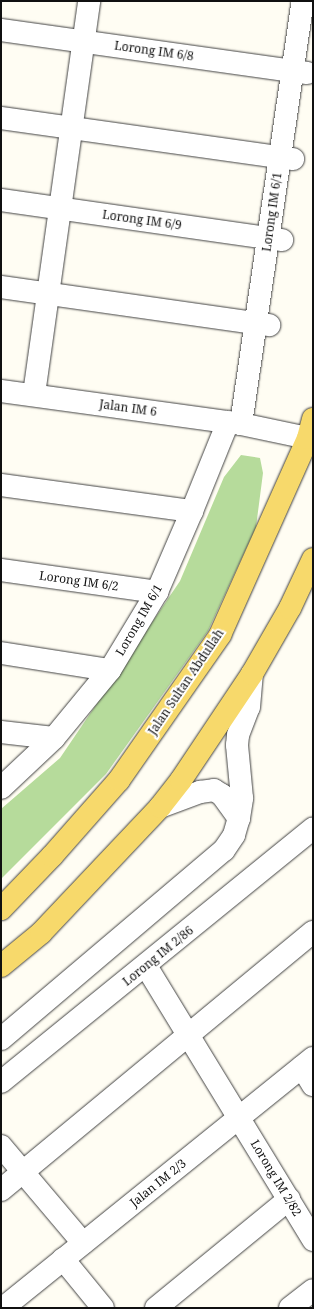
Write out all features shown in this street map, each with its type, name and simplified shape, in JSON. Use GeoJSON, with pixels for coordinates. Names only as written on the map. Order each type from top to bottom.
{"type":"FeatureCollection","features":[{"type":"Feature","properties":{"kind":"main road","name":"Jalan Sultan Abdullah"},"geometry":{"type":"LineString","coordinates":[[1,909],[52,856],[119,780],[220,634],[310,429]]}},
{"type":"Feature","properties":{"kind":"main road"},"geometry":{"type":"LineString","coordinates":[[1,966],[41,932],[160,807],[181,780],[252,674],[290,608],[313,560]]}},
{"type":"Feature","properties":{"kind":"street"},"geometry":{"type":"LineString","coordinates":[[34,394],[89,1]]}},
{"type":"Feature","properties":{"kind":"street","name":"Lorong IM 6/1"},"geometry":{"type":"LineString","coordinates":[[1,788],[54,738],[110,670],[156,592],[192,511],[241,424],[263,324],[300,72],[302,1]]}},
{"type":"Feature","properties":{"kind":"street","name":"Lorong IM 6/8"},"geometry":{"type":"LineString","coordinates":[[1,30],[300,72]]}},
{"type":"Feature","properties":{"kind":"street","name":"Lorong IM 6/1"},"geometry":{"type":"LineString","coordinates":[[300,72],[313,34]]}},
{"type":"Feature","properties":{"kind":"street"},"geometry":{"type":"LineString","coordinates":[[1,118],[287,158]]}},
{"type":"Feature","properties":{"kind":"street","name":"Lorong IM 6/9"},"geometry":{"type":"LineString","coordinates":[[1,200],[275,239]]}},
{"type":"Feature","properties":{"kind":"street"},"geometry":{"type":"LineString","coordinates":[[1,288],[263,324]]}},
{"type":"Feature","properties":{"kind":"street","name":"Jalan IM 6"},"geometry":{"type":"LineString","coordinates":[[1,391],[34,394],[241,424],[310,429]]}},
{"type":"Feature","properties":{"kind":"street"},"geometry":{"type":"LineString","coordinates":[[1,485],[192,511]]}},
{"type":"Feature","properties":{"kind":"street","name":"Lorong IM 6/2"},"geometry":{"type":"LineString","coordinates":[[1,570],[156,592]]}},
{"type":"Feature","properties":{"kind":"street"},"geometry":{"type":"LineString","coordinates":[[1,653],[110,670]]}},
{"type":"Feature","properties":{"kind":"street"},"geometry":{"type":"LineString","coordinates":[[1,1039],[224,850],[234,835],[239,818],[242,798],[237,745],[238,735],[249,707],[252,674]]}},
{"type":"Feature","properties":{"kind":"street"},"geometry":{"type":"LineString","coordinates":[[1,732],[54,738]]}},
{"type":"Feature","properties":{"kind":"street"},"geometry":{"type":"LineString","coordinates":[[160,807],[200,792],[214,790],[222,795],[239,818]]}},
{"type":"Feature","properties":{"kind":"street","name":"Lorong IM 2/86"},"geometry":{"type":"LineString","coordinates":[[1,1082],[146,966],[313,828]]}},
{"type":"Feature","properties":{"kind":"street"},"geometry":{"type":"LineString","coordinates":[[1,1190],[313,932]]}},
{"type":"Feature","properties":{"kind":"street","name":"Lorong IM 2/82"},"geometry":{"type":"LineString","coordinates":[[146,966],[313,1240]]}},
{"type":"Feature","properties":{"kind":"street","name":"Jalan IM 2/3"},"geometry":{"type":"LineString","coordinates":[[3,1308],[239,1117],[309,1070]]}},
{"type":"Feature","properties":{"kind":"street"},"geometry":{"type":"LineString","coordinates":[[1,1146],[83,1243]]}},
{"type":"Feature","properties":{"kind":"street"},"geometry":{"type":"LineString","coordinates":[[156,1308],[289,1199]]}},
{"type":"Feature","properties":{"kind":"street"},"geometry":{"type":"LineString","coordinates":[[63,1259],[104,1308]]}},
{"type":"Feature","properties":{"kind":"street"},"geometry":{"type":"LineString","coordinates":[[290,1308],[313,1290]]}},
{"type":"Feature","properties":{"kind":"green space"},"geometry":{"type":"Polygon","coordinates":[[[241,455],[260,458],[263,473],[256,527],[208,631],[106,774],[1,879],[1,809],[60,758],[180,581],[224,477],[241,455]]]}}]}
